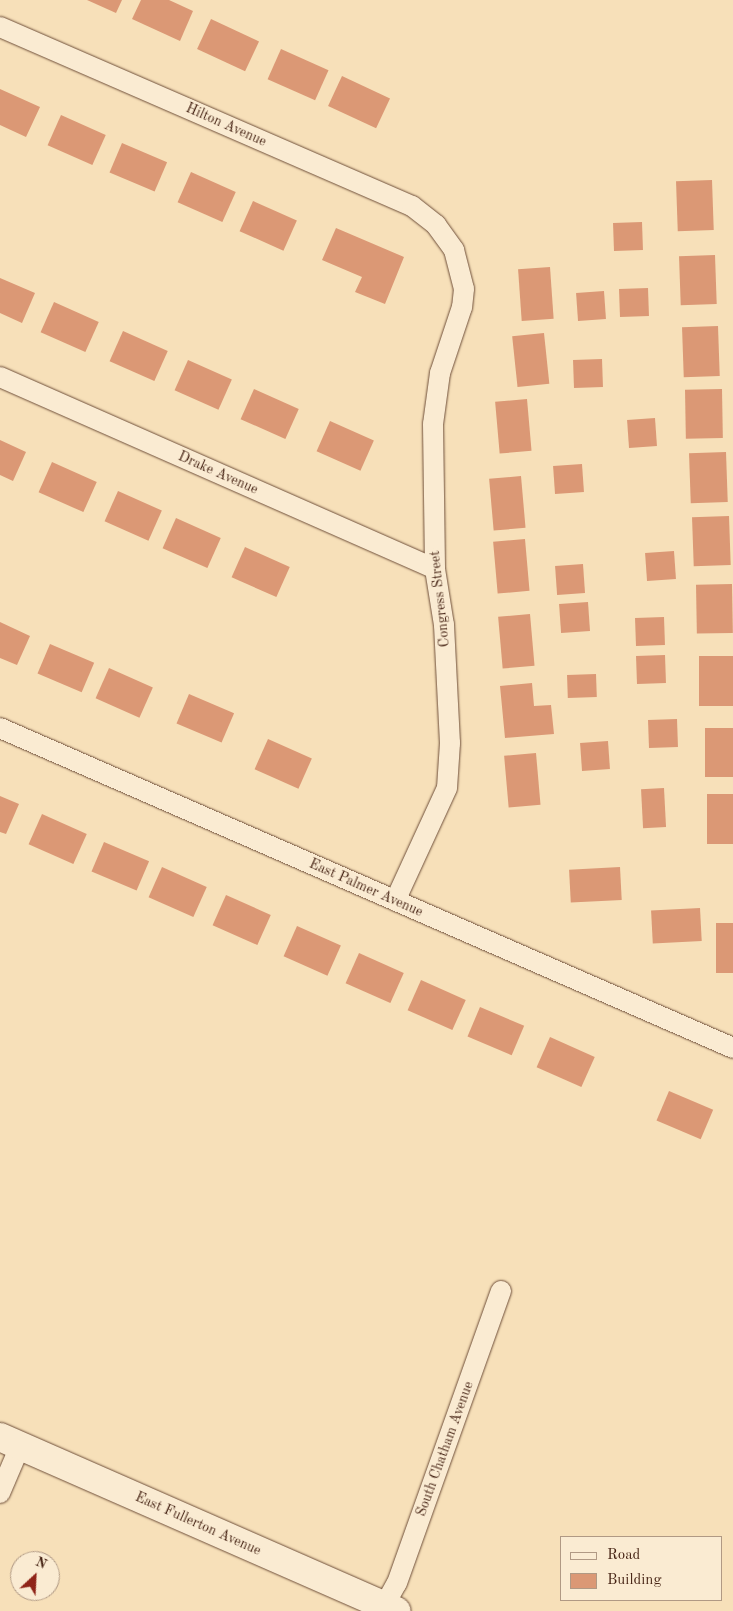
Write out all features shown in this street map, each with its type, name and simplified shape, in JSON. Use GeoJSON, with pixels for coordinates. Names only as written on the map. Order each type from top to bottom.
{"type":"FeatureCollection","features":[{"type":"Feature","properties":{"kind":"street","name":"Hilton Avenue"},"geometry":{"type":"LineString","coordinates":[[0,27],[412,206],[445,234]]}},
{"type":"Feature","properties":{"kind":"street","name":"Congress Street"},"geometry":{"type":"LineString","coordinates":[[395,901],[447,788],[450,743],[444,625],[435,569],[433,424],[440,373],[462,306],[464,289],[461,270],[445,234]]}},
{"type":"Feature","properties":{"kind":"street","name":"Drake Avenue"},"geometry":{"type":"LineString","coordinates":[[0,377],[435,569]]}},
{"type":"Feature","properties":{"kind":"street","name":"East Palmer Avenue"},"geometry":{"type":"LineString","coordinates":[[0,728],[733,1048]]}},
{"type":"Feature","properties":{"kind":"street","name":"South Chatham Avenue"},"geometry":{"type":"LineString","coordinates":[[390,1608],[397,1583],[501,1291]]}},
{"type":"Feature","properties":{"kind":"street","name":"East Fullerton Avenue"},"geometry":{"type":"LineString","coordinates":[[10,1441],[390,1608]]}},
{"type":"Feature","properties":{"kind":"street"},"geometry":{"type":"LineString","coordinates":[[0,1494],[10,1441]]}},
{"type":"Feature","properties":{"kind":"building"},"geometry":{"type":"Polygon","coordinates":[[[87,0],[122,0],[116,13],[87,0]]]}},
{"type":"Feature","properties":{"kind":"building"},"geometry":{"type":"Polygon","coordinates":[[[141,0],[169,0],[193,11],[180,41],[132,19],[141,0]]]}},
{"type":"Feature","properties":{"kind":"building"},"geometry":{"type":"Polygon","coordinates":[[[211,19],[259,41],[245,71],[197,49],[211,19]]]}},
{"type":"Feature","properties":{"kind":"building"},"geometry":{"type":"Polygon","coordinates":[[[281,49],[329,70],[315,100],[268,79],[281,49]]]}},
{"type":"Feature","properties":{"kind":"building"},"geometry":{"type":"Polygon","coordinates":[[[342,76],[390,98],[376,128],[328,106],[342,76]]]}},
{"type":"Feature","properties":{"kind":"building"},"geometry":{"type":"Polygon","coordinates":[[[0,89],[40,107],[26,137],[0,125],[0,89]]]}},
{"type":"Feature","properties":{"kind":"building"},"geometry":{"type":"Polygon","coordinates":[[[61,115],[106,135],[92,165],[48,145],[61,115]]]}},
{"type":"Feature","properties":{"kind":"building"},"geometry":{"type":"Polygon","coordinates":[[[122,143],[167,162],[155,192],[109,172],[122,143]]]}},
{"type":"Feature","properties":{"kind":"building"},"geometry":{"type":"Polygon","coordinates":[[[191,172],[236,192],[222,222],[178,202],[191,172]]]}},
{"type":"Feature","properties":{"kind":"building"},"geometry":{"type":"Polygon","coordinates":[[[712,180],[714,230],[678,231],[676,181],[712,180]]]}},
{"type":"Feature","properties":{"kind":"building"},"geometry":{"type":"Polygon","coordinates":[[[253,201],[297,221],[283,251],[240,231],[253,201]]]}},
{"type":"Feature","properties":{"kind":"building"},"geometry":{"type":"Polygon","coordinates":[[[642,222],[643,250],[614,251],[613,223],[642,222]]]}},
{"type":"Feature","properties":{"kind":"building"},"geometry":{"type":"Polygon","coordinates":[[[336,228],[404,257],[385,304],[355,292],[362,277],[322,260],[336,228]]]}},
{"type":"Feature","properties":{"kind":"building"},"geometry":{"type":"Polygon","coordinates":[[[715,255],[717,304],[681,305],[679,256],[715,255]]]}},
{"type":"Feature","properties":{"kind":"building"},"geometry":{"type":"Polygon","coordinates":[[[550,267],[554,319],[522,321],[518,269],[550,267]]]}},
{"type":"Feature","properties":{"kind":"building"},"geometry":{"type":"Polygon","coordinates":[[[0,278],[35,293],[22,323],[0,313],[0,278]]]}},
{"type":"Feature","properties":{"kind":"building"},"geometry":{"type":"Polygon","coordinates":[[[648,288],[649,316],[620,317],[619,289],[648,288]]]}},
{"type":"Feature","properties":{"kind":"building"},"geometry":{"type":"Polygon","coordinates":[[[604,291],[606,319],[578,321],[576,293],[604,291]]]}},
{"type":"Feature","properties":{"kind":"building"},"geometry":{"type":"Polygon","coordinates":[[[54,302],[99,322],[85,352],[41,332],[54,302]]]}},
{"type":"Feature","properties":{"kind":"building"},"geometry":{"type":"Polygon","coordinates":[[[718,326],[720,376],[684,377],[682,327],[718,326]]]}},
{"type":"Feature","properties":{"kind":"building"},"geometry":{"type":"Polygon","coordinates":[[[123,331],[168,351],[154,381],[110,361],[123,331]]]}},
{"type":"Feature","properties":{"kind":"building"},"geometry":{"type":"Polygon","coordinates":[[[544,333],[549,384],[518,387],[512,336],[544,333]]]}},
{"type":"Feature","properties":{"kind":"building"},"geometry":{"type":"Polygon","coordinates":[[[602,359],[603,387],[574,388],[573,360],[602,359]]]}},
{"type":"Feature","properties":{"kind":"building"},"geometry":{"type":"Polygon","coordinates":[[[188,360],[232,380],[218,410],[175,390],[188,360]]]}},
{"type":"Feature","properties":{"kind":"building"},"geometry":{"type":"Polygon","coordinates":[[[254,389],[299,409],[285,439],[241,419],[254,389]]]}},
{"type":"Feature","properties":{"kind":"building"},"geometry":{"type":"Polygon","coordinates":[[[722,389],[723,438],[686,439],[685,390],[722,389]]]}},
{"type":"Feature","properties":{"kind":"building"},"geometry":{"type":"Polygon","coordinates":[[[527,399],[532,451],[500,454],[495,402],[527,399]]]}},
{"type":"Feature","properties":{"kind":"building"},"geometry":{"type":"Polygon","coordinates":[[[655,418],[657,446],[629,448],[627,420],[655,418]]]}},
{"type":"Feature","properties":{"kind":"building"},"geometry":{"type":"Polygon","coordinates":[[[330,421],[374,441],[360,471],[317,451],[330,421]]]}},
{"type":"Feature","properties":{"kind":"building"},"geometry":{"type":"Polygon","coordinates":[[[0,440],[26,452],[13,481],[0,475],[0,440]]]}},
{"type":"Feature","properties":{"kind":"building"},"geometry":{"type":"Polygon","coordinates":[[[726,452],[728,502],[691,503],[689,453],[726,452]]]}},
{"type":"Feature","properties":{"kind":"building"},"geometry":{"type":"Polygon","coordinates":[[[52,462],[97,482],[83,512],[39,492],[52,462]]]}},
{"type":"Feature","properties":{"kind":"building"},"geometry":{"type":"Polygon","coordinates":[[[582,464],[584,492],[555,494],[553,466],[582,464]]]}},
{"type":"Feature","properties":{"kind":"building"},"geometry":{"type":"Polygon","coordinates":[[[521,476],[526,528],[494,531],[489,479],[521,476]]]}},
{"type":"Feature","properties":{"kind":"building"},"geometry":{"type":"Polygon","coordinates":[[[118,491],[162,511],[148,541],[105,521],[118,491]]]}},
{"type":"Feature","properties":{"kind":"building"},"geometry":{"type":"Polygon","coordinates":[[[729,516],[731,565],[694,566],[692,517],[729,516]]]}},
{"type":"Feature","properties":{"kind":"building"},"geometry":{"type":"Polygon","coordinates":[[[176,518],[221,538],[207,568],[163,548],[176,518]]]}},
{"type":"Feature","properties":{"kind":"building"},"geometry":{"type":"Polygon","coordinates":[[[525,539],[530,591],[498,594],[493,542],[525,539]]]}},
{"type":"Feature","properties":{"kind":"building"},"geometry":{"type":"Polygon","coordinates":[[[245,547],[290,567],[276,597],[232,577],[245,547]]]}},
{"type":"Feature","properties":{"kind":"building"},"geometry":{"type":"Polygon","coordinates":[[[674,551],[676,579],[647,581],[645,553],[674,551]]]}},
{"type":"Feature","properties":{"kind":"building"},"geometry":{"type":"Polygon","coordinates":[[[583,564],[585,593],[557,595],[555,566],[583,564]]]}},
{"type":"Feature","properties":{"kind":"building"},"geometry":{"type":"Polygon","coordinates":[[[732,584],[733,633],[697,634],[696,585],[732,584]]]}},
{"type":"Feature","properties":{"kind":"building"},"geometry":{"type":"Polygon","coordinates":[[[588,602],[590,631],[561,633],[559,604],[588,602]]]}},
{"type":"Feature","properties":{"kind":"building"},"geometry":{"type":"Polygon","coordinates":[[[530,614],[535,666],[503,669],[498,617],[530,614]]]}},
{"type":"Feature","properties":{"kind":"building"},"geometry":{"type":"Polygon","coordinates":[[[664,617],[665,645],[636,646],[635,618],[664,617]]]}},
{"type":"Feature","properties":{"kind":"building"},"geometry":{"type":"Polygon","coordinates":[[[0,622],[30,636],[17,665],[0,658],[0,622]]]}},
{"type":"Feature","properties":{"kind":"building"},"geometry":{"type":"Polygon","coordinates":[[[50,644],[94,663],[82,692],[37,673],[50,644]]]}},
{"type":"Feature","properties":{"kind":"building"},"geometry":{"type":"Polygon","coordinates":[[[665,655],[666,683],[637,684],[636,656],[665,655]]]}},
{"type":"Feature","properties":{"kind":"building"},"geometry":{"type":"Polygon","coordinates":[[[699,656],[733,656],[733,706],[699,706],[699,656]]]}},
{"type":"Feature","properties":{"kind":"building"},"geometry":{"type":"Polygon","coordinates":[[[109,668],[153,688],[139,718],[96,698],[109,668]]]}},
{"type":"Feature","properties":{"kind":"building"},"geometry":{"type":"Polygon","coordinates":[[[596,674],[597,697],[568,698],[567,675],[596,674]]]}},
{"type":"Feature","properties":{"kind":"building"},"geometry":{"type":"Polygon","coordinates":[[[532,683],[534,706],[551,705],[554,734],[505,738],[500,686],[532,683]]]}},
{"type":"Feature","properties":{"kind":"building"},"geometry":{"type":"Polygon","coordinates":[[[189,694],[234,713],[222,743],[176,723],[189,694]]]}},
{"type":"Feature","properties":{"kind":"building"},"geometry":{"type":"Polygon","coordinates":[[[677,719],[678,747],[649,748],[648,720],[677,719]]]}},
{"type":"Feature","properties":{"kind":"building"},"geometry":{"type":"Polygon","coordinates":[[[705,728],[733,728],[733,777],[705,777],[705,728]]]}},
{"type":"Feature","properties":{"kind":"building"},"geometry":{"type":"Polygon","coordinates":[[[268,739],[312,759],[298,789],[255,769],[268,739]]]}},
{"type":"Feature","properties":{"kind":"building"},"geometry":{"type":"Polygon","coordinates":[[[608,741],[610,769],[582,771],[580,743],[608,741]]]}},
{"type":"Feature","properties":{"kind":"building"},"geometry":{"type":"Polygon","coordinates":[[[536,753],[541,805],[509,808],[504,756],[536,753]]]}},
{"type":"Feature","properties":{"kind":"building"},"geometry":{"type":"Polygon","coordinates":[[[664,788],[666,827],[643,828],[641,789],[664,788]]]}},
{"type":"Feature","properties":{"kind":"building"},"geometry":{"type":"Polygon","coordinates":[[[707,794],[733,794],[733,844],[707,844],[707,794]]]}},
{"type":"Feature","properties":{"kind":"building"},"geometry":{"type":"Polygon","coordinates":[[[0,796],[19,804],[6,834],[0,832],[0,796]]]}},
{"type":"Feature","properties":{"kind":"building"},"geometry":{"type":"Polygon","coordinates":[[[42,814],[87,834],[73,864],[29,844],[42,814]]]}},
{"type":"Feature","properties":{"kind":"building"},"geometry":{"type":"Polygon","coordinates":[[[104,842],[149,861],[137,891],[91,871],[104,842]]]}},
{"type":"Feature","properties":{"kind":"building"},"geometry":{"type":"Polygon","coordinates":[[[162,867],[207,887],[193,917],[149,897],[162,867]]]}},
{"type":"Feature","properties":{"kind":"building"},"geometry":{"type":"Polygon","coordinates":[[[620,867],[622,900],[571,903],[569,870],[620,867]]]}},
{"type":"Feature","properties":{"kind":"building"},"geometry":{"type":"Polygon","coordinates":[[[226,895],[271,915],[257,945],[213,925],[226,895]]]}},
{"type":"Feature","properties":{"kind":"building"},"geometry":{"type":"Polygon","coordinates":[[[700,908],[702,941],[653,944],[651,911],[700,908]]]}},
{"type":"Feature","properties":{"kind":"building"},"geometry":{"type":"Polygon","coordinates":[[[716,923],[733,923],[733,973],[716,973],[716,923]]]}},
{"type":"Feature","properties":{"kind":"building"},"geometry":{"type":"Polygon","coordinates":[[[297,926],[341,946],[327,976],[284,956],[297,926]]]}},
{"type":"Feature","properties":{"kind":"building"},"geometry":{"type":"Polygon","coordinates":[[[359,953],[404,973],[390,1003],[346,983],[359,953]]]}},
{"type":"Feature","properties":{"kind":"building"},"geometry":{"type":"Polygon","coordinates":[[[421,980],[466,1000],[452,1030],[408,1010],[421,980]]]}},
{"type":"Feature","properties":{"kind":"building"},"geometry":{"type":"Polygon","coordinates":[[[480,1007],[524,1026],[512,1055],[467,1036],[480,1007]]]}},
{"type":"Feature","properties":{"kind":"building"},"geometry":{"type":"Polygon","coordinates":[[[550,1037],[595,1057],[581,1087],[537,1067],[550,1037]]]}},
{"type":"Feature","properties":{"kind":"building"},"geometry":{"type":"Polygon","coordinates":[[[669,1091],[713,1110],[701,1139],[656,1120],[669,1091]]]}}]}
